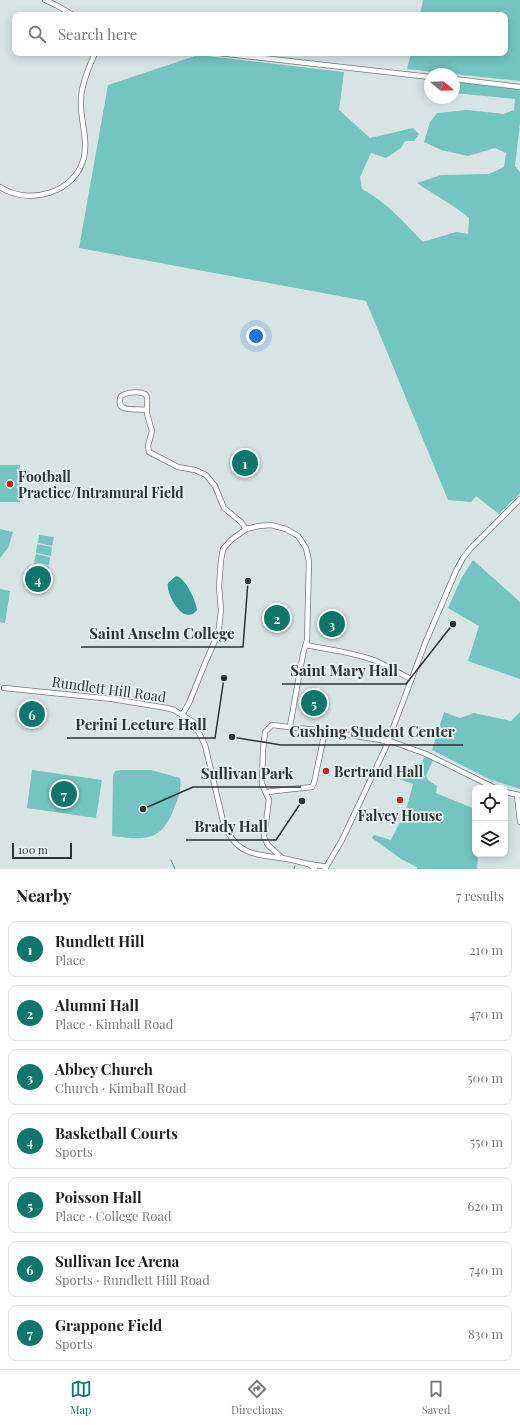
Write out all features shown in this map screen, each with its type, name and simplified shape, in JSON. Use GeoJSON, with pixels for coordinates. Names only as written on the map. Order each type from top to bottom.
{"type":"FeatureCollection","features":[{"type":"Feature","properties":{"kind":"street"},"geometry":{"type":"LineString","coordinates":[[44,0],[68,12]]}},
{"type":"Feature","properties":{"kind":"street"},"geometry":{"type":"LineString","coordinates":[[0,187],[20,196],[35,196],[45,194],[60,187],[75,176],[82,163],[85,150],[81,113],[82,91],[94,56]]}},
{"type":"Feature","properties":{"kind":"street"},"geometry":{"type":"LineString","coordinates":[[245,56],[424,76]]}},
{"type":"Feature","properties":{"kind":"street"},"geometry":{"type":"LineString","coordinates":[[460,80],[520,87]]}},
{"type":"Feature","properties":{"kind":"street"},"geometry":{"type":"LineString","coordinates":[[147,410],[123,408],[120,402],[121,396],[126,393],[144,393],[147,397],[147,410],[152,431],[148,447],[150,452],[178,467],[195,470],[206,475],[215,486],[224,508],[241,522],[246,529]]}},
{"type":"Feature","properties":{"kind":"street"},"geometry":{"type":"LineString","coordinates":[[325,868],[352,818],[388,741],[441,605],[459,564],[471,548],[520,499]]}},
{"type":"Feature","properties":{"kind":"street"},"geometry":{"type":"LineString","coordinates":[[182,715],[189,703],[214,644],[219,628],[219,588],[222,552],[231,540],[246,529],[267,525],[282,527],[298,536],[306,548],[309,561],[308,635],[303,654],[290,726]]}},
{"type":"Feature","properties":{"kind":"street"},"geometry":{"type":"LineString","coordinates":[[306,645],[353,654],[373,660],[384,664],[411,680]]}},
{"type":"Feature","properties":{"kind":"street","name":"Rundlett Hill Road"},"geometry":{"type":"LineString","coordinates":[[4,688],[94,696],[174,710],[192,722],[205,745],[224,825],[230,836],[242,848],[252,854],[316,864],[325,868]]}},
{"type":"Feature","properties":{"kind":"street"},"geometry":{"type":"LineString","coordinates":[[282,858],[268,845],[264,839],[269,801],[262,786],[263,746],[265,732],[272,725],[290,726],[388,741],[426,754],[489,785]]}},
{"type":"Feature","properties":{"kind":"street"},"geometry":{"type":"LineString","coordinates":[[266,792],[312,787],[325,731]]}},
{"type":"Feature","properties":{"kind":"street"},"geometry":{"type":"LineString","coordinates":[[508,793],[519,795],[520,822]]}},
{"type":"Feature","properties":{"kind":"street","name":"Rundlett Hill Road"},"geometry":{"type":"LineString","coordinates":[[309,864],[315,869]]}},
{"type":"Feature","properties":{"kind":"shaded area"},"geometry":{"type":"Polygon","coordinates":[[[423,0],[520,0],[520,81],[460,75],[460,68],[424,68],[424,71],[407,69],[410,56],[508,56],[508,12],[421,12],[423,0]]]}},
{"type":"Feature","properties":{"kind":"shaded area"},"geometry":{"type":"Polygon","coordinates":[[[195,56],[207,56],[344,72],[339,110],[370,138],[413,128],[419,134],[414,141],[405,141],[401,148],[386,158],[371,153],[360,177],[362,189],[387,206],[423,242],[456,232],[468,234],[469,218],[457,208],[417,183],[441,175],[489,174],[504,167],[506,153],[495,148],[468,156],[441,150],[424,142],[430,122],[437,113],[467,110],[504,114],[514,110],[515,99],[460,94],[460,80],[520,88],[520,123],[515,166],[520,172],[520,493],[499,514],[476,496],[471,502],[448,500],[366,301],[79,248],[108,85],[195,56]]]}},
{"type":"Feature","properties":{"kind":"shaded area","name":"Football Practice/Intramural Field"},"geometry":{"type":"Polygon","coordinates":[[[0,465],[20,465],[20,502],[0,502],[0,465]]]}},
{"type":"Feature","properties":{"kind":"shaded area"},"geometry":{"type":"Polygon","coordinates":[[[0,529],[13,532],[8,548],[0,558],[0,529]]]}},
{"type":"Feature","properties":{"kind":"shaded area"},"geometry":{"type":"Polygon","coordinates":[[[39,535],[54,537],[52,546],[38,543],[39,535]]]}},
{"type":"Feature","properties":{"kind":"shaded area"},"geometry":{"type":"Polygon","coordinates":[[[37,544],[52,547],[51,556],[36,553],[37,544]]]}},
{"type":"Feature","properties":{"kind":"shaded area"},"geometry":{"type":"Polygon","coordinates":[[[36,554],[50,557],[49,565],[34,562],[36,554]]]}},
{"type":"Feature","properties":{"kind":"shaded area"},"geometry":{"type":"Polygon","coordinates":[[[473,560],[520,602],[520,679],[468,661],[479,626],[448,608],[461,579],[473,560]]]}},
{"type":"Feature","properties":{"kind":"shaded area"},"geometry":{"type":"Polygon","coordinates":[[[34,563],[49,566],[47,575],[32,572],[34,563]]]}},
{"type":"Feature","properties":{"kind":"shaded area"},"geometry":{"type":"Polygon","coordinates":[[[32,573],[47,576],[45,584],[30,582],[32,573]]]}},
{"type":"Feature","properties":{"kind":"shaded area"},"geometry":{"type":"Polygon","coordinates":[[[176,576],[183,580],[195,601],[197,610],[193,614],[186,615],[181,612],[175,605],[170,595],[168,583],[176,576]]]}},
{"type":"Feature","properties":{"kind":"shaded area"},"geometry":{"type":"Polygon","coordinates":[[[0,589],[10,591],[5,623],[0,622],[0,589]]]}},
{"type":"Feature","properties":{"kind":"shaded area"},"geometry":{"type":"Polygon","coordinates":[[[444,712],[460,718],[474,713],[511,721],[520,712],[520,789],[489,779],[432,750],[444,712]]]}},
{"type":"Feature","properties":{"kind":"shaded area"},"geometry":{"type":"Polygon","coordinates":[[[424,757],[433,760],[426,776],[428,780],[437,786],[436,793],[472,808],[472,857],[478,857],[477,869],[417,869],[417,867],[401,859],[372,838],[374,835],[391,840],[406,810],[413,784],[393,777],[403,766],[419,773],[424,757]]]}},
{"type":"Feature","properties":{"kind":"shaded area"},"geometry":{"type":"Polygon","coordinates":[[[32,770],[102,780],[96,818],[27,808],[32,770]]]}},
{"type":"Feature","properties":{"kind":"shaded area"},"geometry":{"type":"Polygon","coordinates":[[[151,770],[180,778],[180,790],[169,819],[164,828],[150,837],[133,838],[112,836],[113,776],[115,771],[151,770]]]}},
{"type":"Feature","properties":{"kind":"waterway"},"geometry":{"type":"LineString","coordinates":[[171,860],[175,869]]}},
{"type":"Feature","properties":{"kind":"place","name":"Rundlett Hill"},"geometry":{"type":"Point","coordinates":[245,463]}},
{"type":"Feature","properties":{"kind":"place","name":"Football Practice/Intramural Field"},"geometry":{"type":"Point","coordinates":[10,484]}},
{"type":"Feature","properties":{"kind":"place","name":"Basketball Courts"},"geometry":{"type":"Point","coordinates":[38,579]}},
{"type":"Feature","properties":{"kind":"place","name":"Saint Anselm College"},"geometry":{"type":"Point","coordinates":[248,581]}},
{"type":"Feature","properties":{"kind":"place","name":"Alumni Hall"},"geometry":{"type":"Point","coordinates":[277,618]}},
{"type":"Feature","properties":{"kind":"place","name":"Abbey Church"},"geometry":{"type":"Point","coordinates":[332,624]}},
{"type":"Feature","properties":{"kind":"place","name":"Saint Mary Hall"},"geometry":{"type":"Point","coordinates":[453,624]}},
{"type":"Feature","properties":{"kind":"place","name":"Perini Lecture Hall"},"geometry":{"type":"Point","coordinates":[224,678]}},
{"type":"Feature","properties":{"kind":"place","name":"Poisson Hall"},"geometry":{"type":"Point","coordinates":[314,703]}},
{"type":"Feature","properties":{"kind":"place","name":"Sullivan Ice Arena"},"geometry":{"type":"Point","coordinates":[32,714]}},
{"type":"Feature","properties":{"kind":"place","name":"Cushing Student Center"},"geometry":{"type":"Point","coordinates":[232,737]}},
{"type":"Feature","properties":{"kind":"place","name":"Bertrand Hall"},"geometry":{"type":"Point","coordinates":[326,771]}},
{"type":"Feature","properties":{"kind":"place","name":"Grappone Field"},"geometry":{"type":"Point","coordinates":[64,794]}},
{"type":"Feature","properties":{"kind":"place","name":"Falvey House"},"geometry":{"type":"Point","coordinates":[400,800]}},
{"type":"Feature","properties":{"kind":"place","name":"Brady Hall"},"geometry":{"type":"Point","coordinates":[302,801]}},
{"type":"Feature","properties":{"kind":"place","name":"Sullivan Park"},"geometry":{"type":"Point","coordinates":[143,809]}}]}
